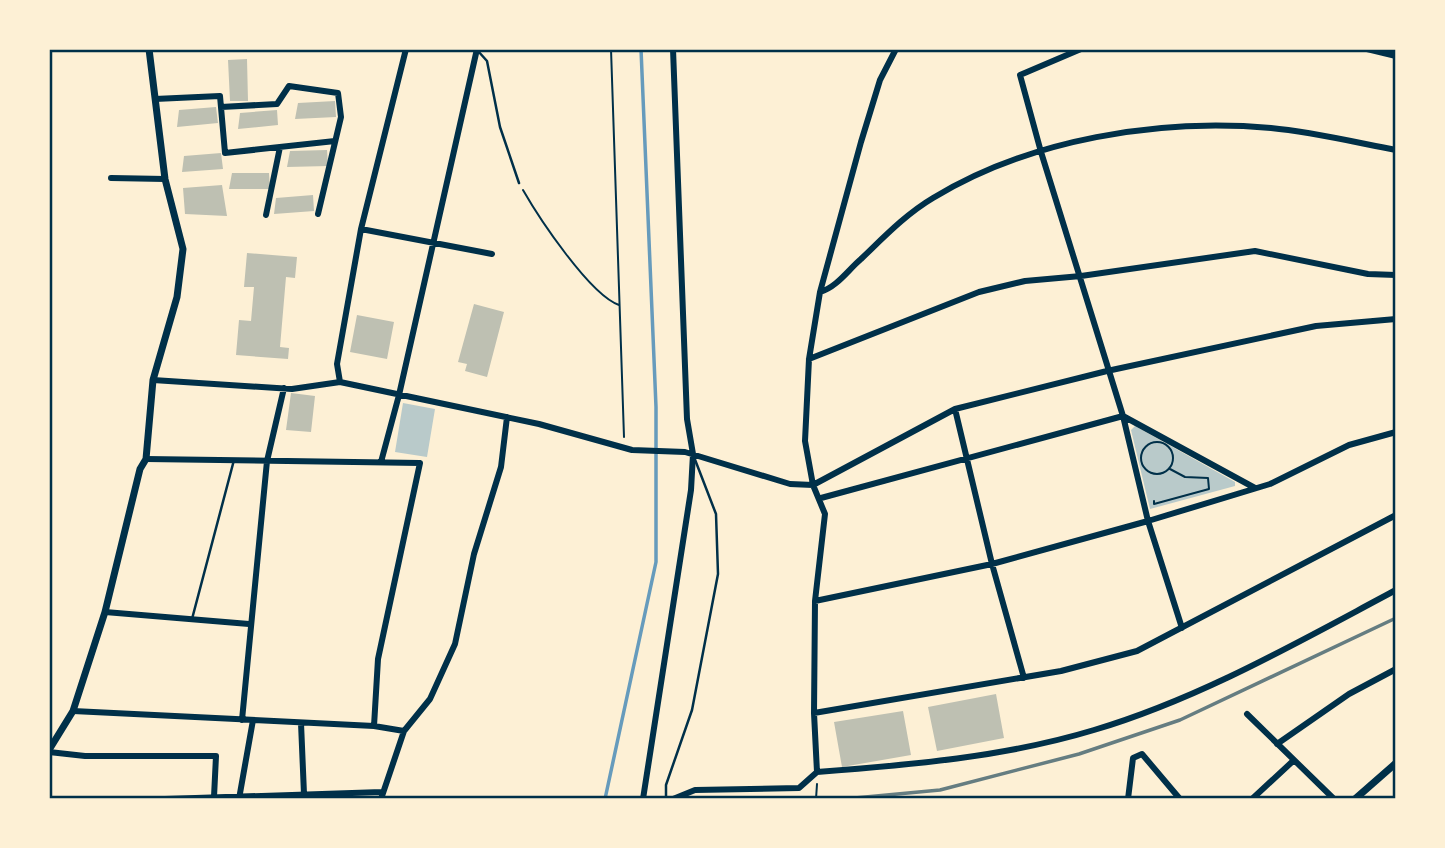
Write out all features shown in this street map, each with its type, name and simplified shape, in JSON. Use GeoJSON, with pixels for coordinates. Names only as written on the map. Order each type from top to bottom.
{"type":"FeatureCollection","features":[{"type":"Feature","properties":{"kind":"street"},"geometry":{"type":"LineString","coordinates":[[149,49],[165,178],[183,249],[177,297],[153,380],[146,459],[140,469],[104,612],[73,711],[49,751],[85,757],[215,757],[214,797]]}},
{"type":"Feature","properties":{"kind":"street"},"geometry":{"type":"LineString","coordinates":[[340,382],[337,364],[361,229],[406,49]]}},
{"type":"Feature","properties":{"kind":"street"},"geometry":{"type":"LineString","coordinates":[[643,799],[680,576],[689,453],[673,49]]}},
{"type":"Feature","properties":{"kind":"street"},"geometry":{"type":"LineString","coordinates":[[817,772],[814,713],[815,601],[824,527],[821,498],[813,485],[805,441],[809,359],[820,292],[880,80],[895,49]]}},
{"type":"Feature","properties":{"kind":"street"},"geometry":{"type":"LineString","coordinates":[[1081,49],[1020,75],[1107,371],[1123,416],[1149,521],[1182,628]]}},
{"type":"Feature","properties":{"kind":"street"},"geometry":{"type":"LineString","coordinates":[[1367,49],[1396,56]]}},
{"type":"Feature","properties":{"kind":"street"},"geometry":{"type":"LineString","coordinates":[[381,462],[399,395],[477,50]]}},
{"type":"Feature","properties":{"kind":"street"},"geometry":{"type":"LineString","coordinates":[[221,107],[276,104],[289,86],[338,93],[341,117],[318,214]]}},
{"type":"Feature","properties":{"kind":"street"},"geometry":{"type":"LineString","coordinates":[[155,99],[220,96],[225,153],[335,141]]}},
{"type":"Feature","properties":{"kind":"street"},"geometry":{"type":"LineString","coordinates":[[820,292],[836,283],[903,220],[929,200],[977,174],[1041,152],[1144,131],[1227,126],[1312,133],[1396,150]]}},
{"type":"Feature","properties":{"kind":"street"},"geometry":{"type":"LineString","coordinates":[[266,215],[280,147]]}},
{"type":"Feature","properties":{"kind":"street"},"geometry":{"type":"LineString","coordinates":[[111,178],[165,178]]}},
{"type":"Feature","properties":{"kind":"street"},"geometry":{"type":"LineString","coordinates":[[361,229],[492,254]]}},
{"type":"Feature","properties":{"kind":"street"},"geometry":{"type":"LineString","coordinates":[[809,359],[1004,285],[1255,251],[1368,274],[1396,275]]}},
{"type":"Feature","properties":{"kind":"street"},"geometry":{"type":"LineString","coordinates":[[153,380],[284,388],[340,382],[508,417],[628,449],[689,453],[790,484],[813,485],[955,409],[1107,371],[1332,323],[1396,319]]}},
{"type":"Feature","properties":{"kind":"street"},"geometry":{"type":"LineString","coordinates":[[242,720],[249,624],[267,461],[284,388]]}},
{"type":"Feature","properties":{"kind":"street"},"geometry":{"type":"LineString","coordinates":[[955,409],[992,564],[1024,678]]}},
{"type":"Feature","properties":{"kind":"street"},"geometry":{"type":"LineString","coordinates":[[821,498],[1123,416],[1255,489]]}},
{"type":"Feature","properties":{"kind":"street"},"geometry":{"type":"LineString","coordinates":[[165,799],[239,798],[304,793],[381,795],[404,731],[430,699],[455,644],[474,554],[501,467],[508,417]]}},
{"type":"Feature","properties":{"kind":"street"},"geometry":{"type":"LineString","coordinates":[[815,601],[992,564],[1149,521],[1255,489],[1349,445],[1396,432]]}},
{"type":"Feature","properties":{"kind":"street"},"geometry":{"type":"LineString","coordinates":[[146,459],[420,463],[378,659],[374,726]]}},
{"type":"Feature","properties":{"kind":"street"},"geometry":{"type":"LineString","coordinates":[[814,713],[1024,678],[1137,651],[1396,515]]}},
{"type":"Feature","properties":{"kind":"street"},"geometry":{"type":"LineString","coordinates":[[673,799],[695,790],[799,788],[817,772],[995,752],[1097,730],[1239,673],[1396,590]]}},
{"type":"Feature","properties":{"kind":"street"},"geometry":{"type":"LineString","coordinates":[[104,612],[249,624]]}},
{"type":"Feature","properties":{"kind":"street"},"geometry":{"type":"LineString","coordinates":[[1277,744],[1349,694],[1396,669]]}},
{"type":"Feature","properties":{"kind":"street"},"geometry":{"type":"LineString","coordinates":[[73,711],[374,726],[404,731]]}},
{"type":"Feature","properties":{"kind":"street"},"geometry":{"type":"LineString","coordinates":[[1247,714],[1334,799]]}},
{"type":"Feature","properties":{"kind":"street"},"geometry":{"type":"LineString","coordinates":[[239,798],[253,720]]}},
{"type":"Feature","properties":{"kind":"street"},"geometry":{"type":"LineString","coordinates":[[301,723],[304,793]]}},
{"type":"Feature","properties":{"kind":"street"},"geometry":{"type":"LineString","coordinates":[[1128,799],[1133,758],[1142,754],[1180,799]]}},
{"type":"Feature","properties":{"kind":"street"},"geometry":{"type":"LineString","coordinates":[[1252,799],[1293,761]]}},
{"type":"Feature","properties":{"kind":"street"},"geometry":{"type":"LineString","coordinates":[[1355,799],[1396,763]]}},
{"type":"Feature","properties":{"kind":"lane"},"geometry":{"type":"LineString","coordinates":[[477,50],[487,61],[500,127],[519,183]]}},
{"type":"Feature","properties":{"kind":"lane"},"geometry":{"type":"LineString","coordinates":[[666,799],[666,785],[692,710],[718,573],[716,514],[689,453]]}},
{"type":"Feature","properties":{"kind":"lane"},"geometry":{"type":"LineString","coordinates":[[192,619],[234,460]]}},
{"type":"Feature","properties":{"kind":"path"},"geometry":{"type":"LineString","coordinates":[[611,49],[628,449]]}},
{"type":"Feature","properties":{"kind":"path"},"geometry":{"type":"LineString","coordinates":[[519,183],[540,218],[601,295],[620,305]]}},
{"type":"Feature","properties":{"kind":"path"},"geometry":{"type":"LineString","coordinates":[[1145,470],[1158,475],[1170,469],[1173,463],[1171,450],[1159,442],[1142,451],[1140,458],[1148,481]]}},
{"type":"Feature","properties":{"kind":"path"},"geometry":{"type":"LineString","coordinates":[[1151,493],[1154,504],[1209,489],[1208,478],[1185,477],[1170,469]]}},
{"type":"Feature","properties":{"kind":"shaded area"},"geometry":{"type":"Polygon","coordinates":[[[403,403],[435,409],[427,457],[395,452],[403,403]]]}},
{"type":"Feature","properties":{"kind":"shaded area"},"geometry":{"type":"Polygon","coordinates":[[[1135,426],[1235,482],[1235,486],[1150,509],[1131,430],[1135,426]]]}},
{"type":"Feature","properties":{"kind":"building"},"geometry":{"type":"Polygon","coordinates":[[[247,59],[248,101],[230,101],[228,60],[247,59]]]}},
{"type":"Feature","properties":{"kind":"building"},"geometry":{"type":"Polygon","coordinates":[[[335,101],[336,117],[295,119],[298,103],[335,101]]]}},
{"type":"Feature","properties":{"kind":"building"},"geometry":{"type":"Polygon","coordinates":[[[216,107],[218,123],[177,127],[179,110],[216,107]]]}},
{"type":"Feature","properties":{"kind":"building"},"geometry":{"type":"Polygon","coordinates":[[[277,110],[278,125],[238,129],[240,113],[277,110]]]}},
{"type":"Feature","properties":{"kind":"building"},"geometry":{"type":"Polygon","coordinates":[[[327,150],[328,166],[287,167],[290,151],[327,150]]]}},
{"type":"Feature","properties":{"kind":"building"},"geometry":{"type":"Polygon","coordinates":[[[221,153],[223,169],[182,172],[184,156],[221,153]]]}},
{"type":"Feature","properties":{"kind":"building"},"geometry":{"type":"Polygon","coordinates":[[[232,173],[269,173],[270,189],[229,189],[232,173]]]}},
{"type":"Feature","properties":{"kind":"building"},"geometry":{"type":"Polygon","coordinates":[[[222,185],[227,216],[185,214],[183,188],[222,185]]]}},
{"type":"Feature","properties":{"kind":"building"},"geometry":{"type":"Polygon","coordinates":[[[313,195],[314,211],[274,214],[276,198],[313,195]]]}},
{"type":"Feature","properties":{"kind":"building"},"geometry":{"type":"Polygon","coordinates":[[[247,253],[297,257],[295,278],[286,277],[280,347],[289,348],[288,359],[236,355],[239,320],[251,321],[254,287],[244,287],[247,253]]]}},
{"type":"Feature","properties":{"kind":"building"},"geometry":{"type":"Polygon","coordinates":[[[474,304],[504,312],[487,377],[465,371],[467,364],[458,362],[474,304]]]}},
{"type":"Feature","properties":{"kind":"building"},"geometry":{"type":"Polygon","coordinates":[[[357,315],[394,322],[387,359],[350,352],[357,315]]]}},
{"type":"Feature","properties":{"kind":"building"},"geometry":{"type":"Polygon","coordinates":[[[291,393],[315,396],[311,432],[286,430],[291,393]]]}},
{"type":"Feature","properties":{"kind":"building"},"geometry":{"type":"Polygon","coordinates":[[[996,694],[1004,738],[937,751],[928,707],[996,694]]]}},
{"type":"Feature","properties":{"kind":"building"},"geometry":{"type":"Polygon","coordinates":[[[903,711],[911,755],[842,767],[834,722],[903,711]]]}},
{"type":"Feature","properties":{"kind":"waterway"},"geometry":{"type":"LineString","coordinates":[[605,799],[656,562],[656,407],[641,49]]}},
{"type":"Feature","properties":{"kind":"railway"},"geometry":{"type":"LineString","coordinates":[[844,799],[940,790],[1079,754],[1180,720],[1396,618]]}}]}
